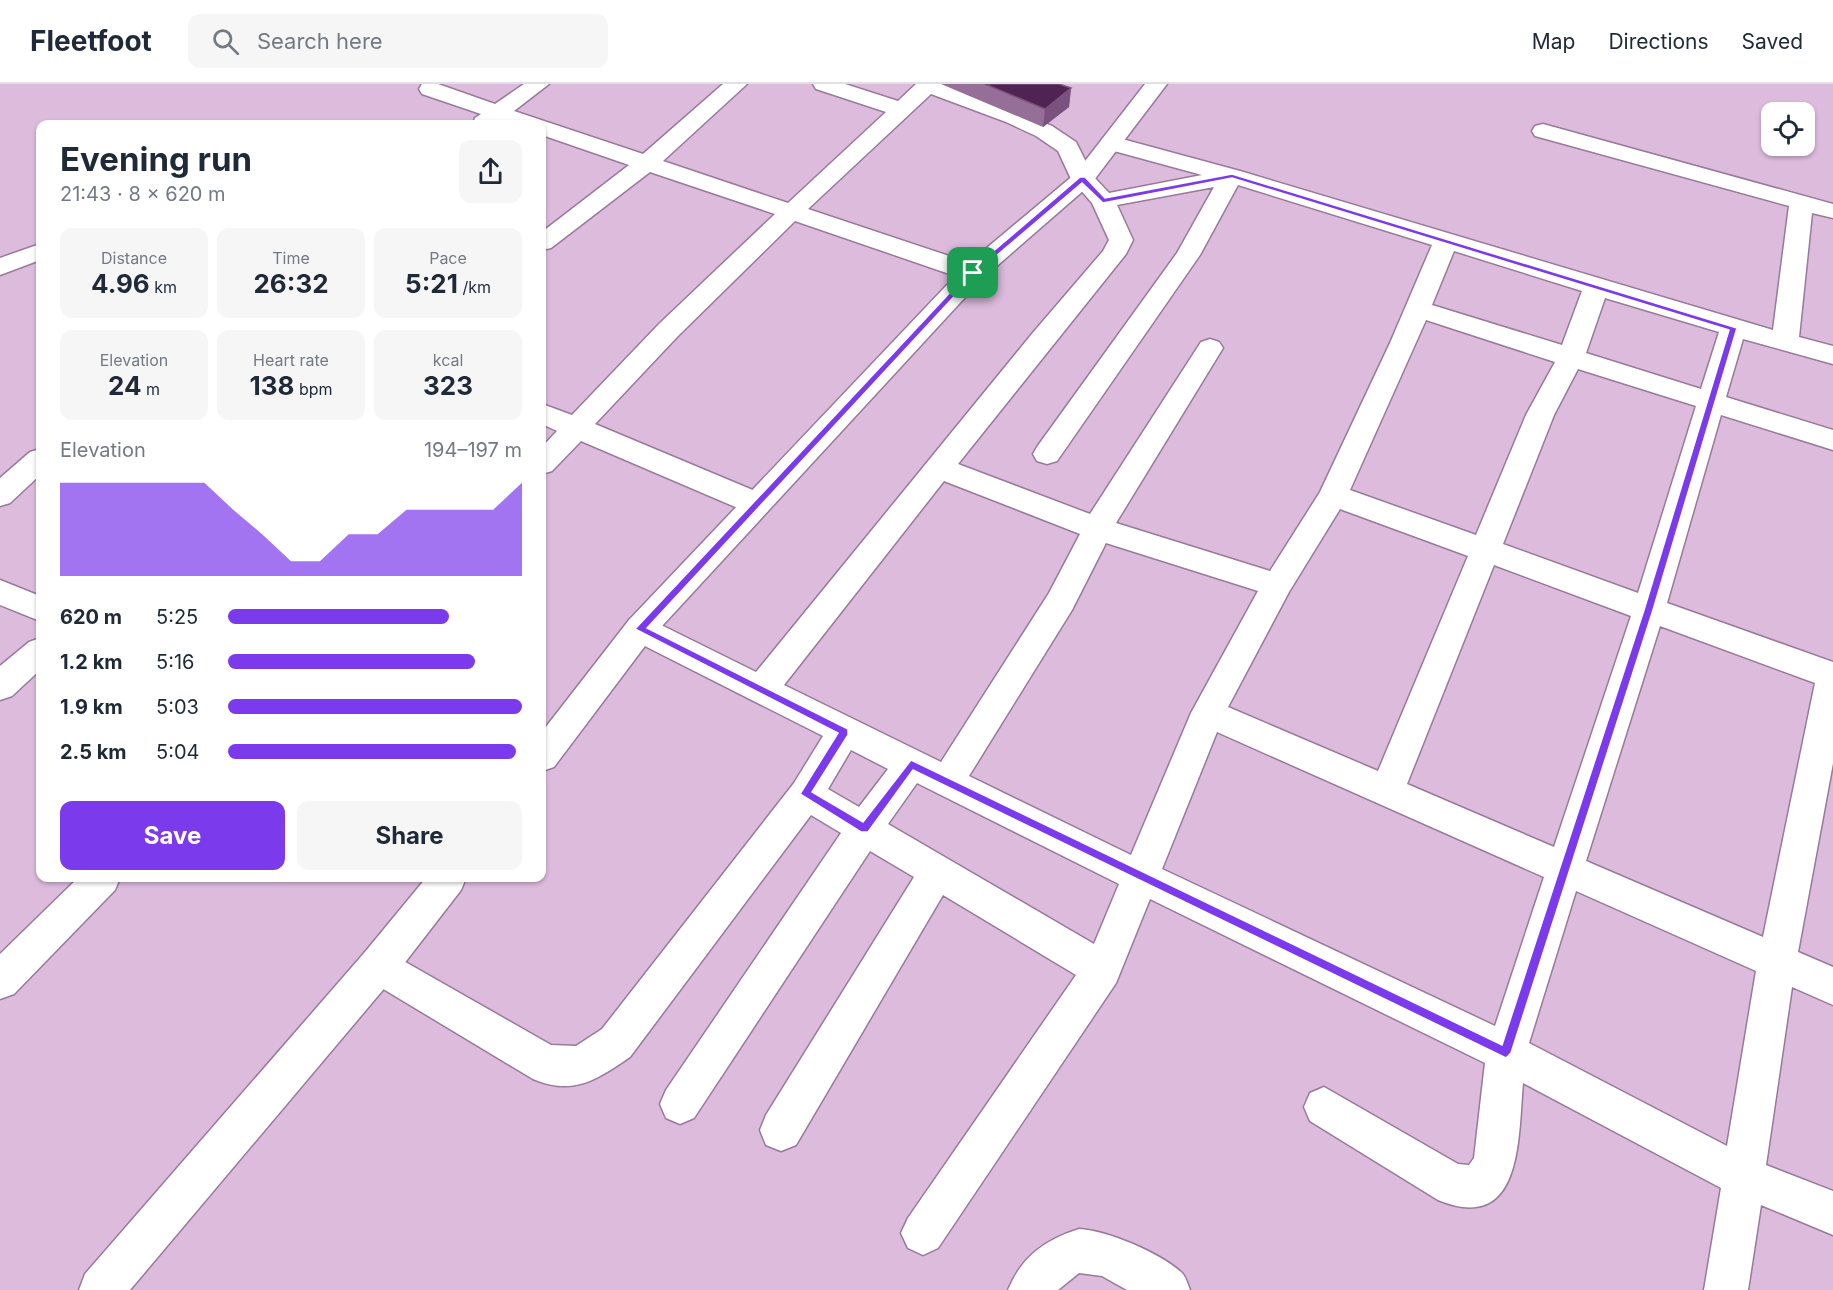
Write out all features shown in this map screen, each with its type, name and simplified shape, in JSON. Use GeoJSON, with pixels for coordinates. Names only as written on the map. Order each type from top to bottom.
{"type":"FeatureCollection","features":[{"type":"Feature","properties":{"kind":"street"},"geometry":{"type":"LineString","coordinates":[[430,89],[488,119],[537,84]]}},
{"type":"Feature","properties":{"kind":"street"},"geometry":{"type":"LineString","coordinates":[[546,240],[648,162],[736,84]]}},
{"type":"Feature","properties":{"kind":"street"},"geometry":{"type":"LineString","coordinates":[[824,84],[902,110]]}},
{"type":"Feature","properties":{"kind":"street"},"geometry":{"type":"LineString","coordinates":[[546,460],[630,368],[791,210],[929,85],[1044,131],[1068,147],[1083,179],[1103,201],[1120,240],[1114,254],[1040,341],[761,690]]}},
{"type":"Feature","properties":{"kind":"street"},"geometry":{"type":"LineString","coordinates":[[546,752],[640,629],[973,273],[1083,179],[1154,87]]}},
{"type":"Feature","properties":{"kind":"street"},"geometry":{"type":"LineString","coordinates":[[546,129],[973,273]]}},
{"type":"Feature","properties":{"kind":"street"},"geometry":{"type":"LineString","coordinates":[[1543,131],[1833,211]]}},
{"type":"Feature","properties":{"kind":"street"},"geometry":{"type":"LineString","coordinates":[[1111,143],[1232,176],[1733,328],[1833,355]]}},
{"type":"Feature","properties":{"kind":"street"},"geometry":{"type":"LineString","coordinates":[[1103,201],[1232,176]]}},
{"type":"Feature","properties":{"kind":"street"},"geometry":{"type":"LineString","coordinates":[[1047,454],[1188,255],[1232,176]]}},
{"type":"Feature","properties":{"kind":"street"},"geometry":{"type":"LineString","coordinates":[[1785,341],[1801,202]]}},
{"type":"Feature","properties":{"kind":"street"},"geometry":{"type":"LineString","coordinates":[[923,1233],[1102,970],[1208,713],[1277,585],[1333,495],[1418,309],[1446,240]]}},
{"type":"Feature","properties":{"kind":"street"},"geometry":{"type":"LineString","coordinates":[[1,266],[36,253]]}},
{"type":"Feature","properties":{"kind":"street"},"geometry":{"type":"LineString","coordinates":[[1387,791],[1540,415],[1570,359],[1597,285]]}},
{"type":"Feature","properties":{"kind":"street"},"geometry":{"type":"LineString","coordinates":[[1418,309],[1570,359],[1833,440]]}},
{"type":"Feature","properties":{"kind":"street"},"geometry":{"type":"LineString","coordinates":[[1324,1107],[1453,1185],[1480,1187],[1494,1164],[1506,1053],[1563,870],[1649,610],[1733,328]]}},
{"type":"Feature","properties":{"kind":"street"},"geometry":{"type":"LineString","coordinates":[[947,782],[1061,601],[1098,529],[1210,348]]}},
{"type":"Feature","properties":{"kind":"street"},"geometry":{"type":"LineString","coordinates":[[546,415],[757,504]]}},
{"type":"Feature","properties":{"kind":"street"},"geometry":{"type":"LineString","coordinates":[[4,486],[36,462]]}},
{"type":"Feature","properties":{"kind":"street"},"geometry":{"type":"LineString","coordinates":[[940,468],[1098,529],[1277,585]]}},
{"type":"Feature","properties":{"kind":"street"},"geometry":{"type":"LineString","coordinates":[[1333,495],[1833,676],[1777,961],[1726,1290]]}},
{"type":"Feature","properties":{"kind":"street"},"geometry":{"type":"LineString","coordinates":[[0,592],[36,607]]}},
{"type":"Feature","properties":{"kind":"street"},"geometry":{"type":"LineString","coordinates":[[640,629],[844,732],[1506,1053],[1742,1176],[1833,1213]]}},
{"type":"Feature","properties":{"kind":"street"},"geometry":{"type":"LineString","coordinates":[[0,686],[36,654]]}},
{"type":"Feature","properties":{"kind":"street"},"geometry":{"type":"LineString","coordinates":[[1208,713],[1833,986]]}},
{"type":"Feature","properties":{"kind":"street"},"geometry":{"type":"LineString","coordinates":[[379,965],[547,1065],[581,1066],[616,1042],[806,794],[844,732]]}},
{"type":"Feature","properties":{"kind":"street"},"geometry":{"type":"LineString","coordinates":[[680,1104],[865,828],[911,764]]}},
{"type":"Feature","properties":{"kind":"street"},"geometry":{"type":"LineString","coordinates":[[806,794],[1102,970]]}},
{"type":"Feature","properties":{"kind":"street"},"geometry":{"type":"LineString","coordinates":[[781,1130],[937,872]]}},
{"type":"Feature","properties":{"kind":"street"},"geometry":{"type":"LineString","coordinates":[[0,981],[98,882]]}},
{"type":"Feature","properties":{"kind":"street"},"geometry":{"type":"LineString","coordinates":[[101,1290],[379,965],[445,882]]}},
{"type":"Feature","properties":{"kind":"street"},"geometry":{"type":"LineString","coordinates":[[1030,1290],[1055,1259],[1074,1250],[1106,1254],[1168,1290]]}},
{"type":"Feature","properties":{"kind":"building"},"geometry":{"type":"Polygon","coordinates":[[[985,84],[1059,84],[1071,88],[1045,109],[985,84]]]}},
{"type":"Feature","properties":{"kind":"route"},"geometry":{"type":"LineString","coordinates":[[1232,176],[1733,328],[1649,610],[1563,870],[1506,1053],[911,764],[865,828],[806,794],[844,732],[640,629],[973,273],[1083,179],[1103,201],[1232,176]]}}]}
